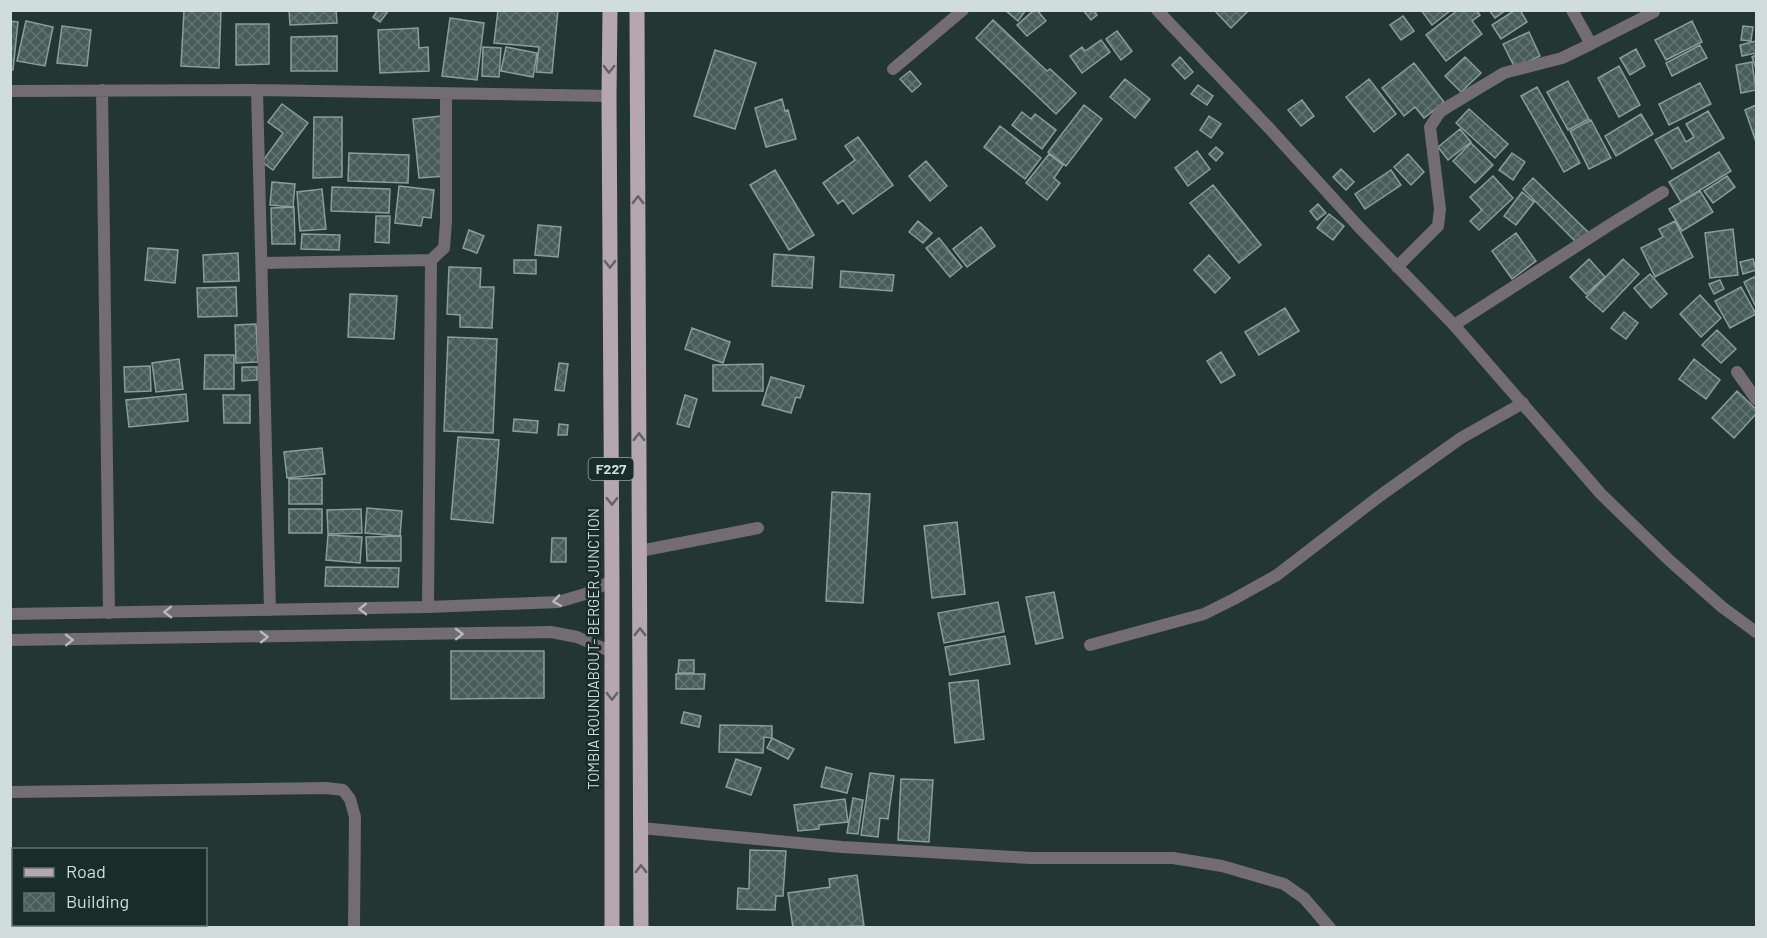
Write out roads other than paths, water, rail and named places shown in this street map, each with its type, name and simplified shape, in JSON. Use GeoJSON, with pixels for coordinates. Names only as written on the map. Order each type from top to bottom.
{"type":"FeatureCollection","features":[{"type":"Feature","properties":{"kind":"main road","name":"TOMBIA ROUNDABOUT- BERGER JUNCTION"},"geometry":{"type":"LineString","coordinates":[[610,10],[612,927]]}},
{"type":"Feature","properties":{"kind":"main road","name":"F227"},"geometry":{"type":"LineString","coordinates":[[637,10],[641,927]]}},
{"type":"Feature","properties":{"kind":"street"},"geometry":{"type":"LineString","coordinates":[[892,69],[963,10]]}},
{"type":"Feature","properties":{"kind":"street"},"geometry":{"type":"LineString","coordinates":[[1157,10],[1454,325],[1601,494],[1677,568],[1722,608],[1756,633]]}},
{"type":"Feature","properties":{"kind":"street"},"geometry":{"type":"LineString","coordinates":[[1572,10],[1592,44]]}},
{"type":"Feature","properties":{"kind":"street"},"geometry":{"type":"LineString","coordinates":[[1397,267],[1437,226],[1440,209],[1430,127],[1440,112],[1504,74],[1562,58],[1654,12]]}},
{"type":"Feature","properties":{"kind":"street"},"geometry":{"type":"LineString","coordinates":[[102,90],[109,613]]}},
{"type":"Feature","properties":{"kind":"street"},"geometry":{"type":"LineString","coordinates":[[10,91],[257,90],[609,96]]}},
{"type":"Feature","properties":{"kind":"street"},"geometry":{"type":"LineString","coordinates":[[257,90],[270,610]]}},
{"type":"Feature","properties":{"kind":"street"},"geometry":{"type":"LineString","coordinates":[[262,263],[431,260],[444,248],[446,94]]}},
{"type":"Feature","properties":{"kind":"street"},"geometry":{"type":"LineString","coordinates":[[1454,325],[1663,192]]}},
{"type":"Feature","properties":{"kind":"street"},"geometry":{"type":"LineString","coordinates":[[428,608],[431,260]]}},
{"type":"Feature","properties":{"kind":"street"},"geometry":{"type":"LineString","coordinates":[[1737,372],[1756,399]]}},
{"type":"Feature","properties":{"kind":"street"},"geometry":{"type":"LineString","coordinates":[[1090,645],[1204,614],[1234,599],[1277,574],[1461,438],[1522,403]]}},
{"type":"Feature","properties":{"kind":"street"},"geometry":{"type":"LineString","coordinates":[[640,551],[758,528]]}},
{"type":"Feature","properties":{"kind":"street"},"geometry":{"type":"LineString","coordinates":[[10,614],[428,608],[558,602],[585,594],[612,581]]}},
{"type":"Feature","properties":{"kind":"street"},"geometry":{"type":"LineString","coordinates":[[10,640],[551,632],[577,637],[612,652]]}},
{"type":"Feature","properties":{"kind":"street"},"geometry":{"type":"LineString","coordinates":[[10,792],[326,788],[343,790],[350,799],[355,817],[354,927]]}},
{"type":"Feature","properties":{"kind":"street"},"geometry":{"type":"LineString","coordinates":[[641,828],[854,848],[1031,858],[1173,858],[1222,866],[1284,884],[1304,898],[1330,927]]}}]}
